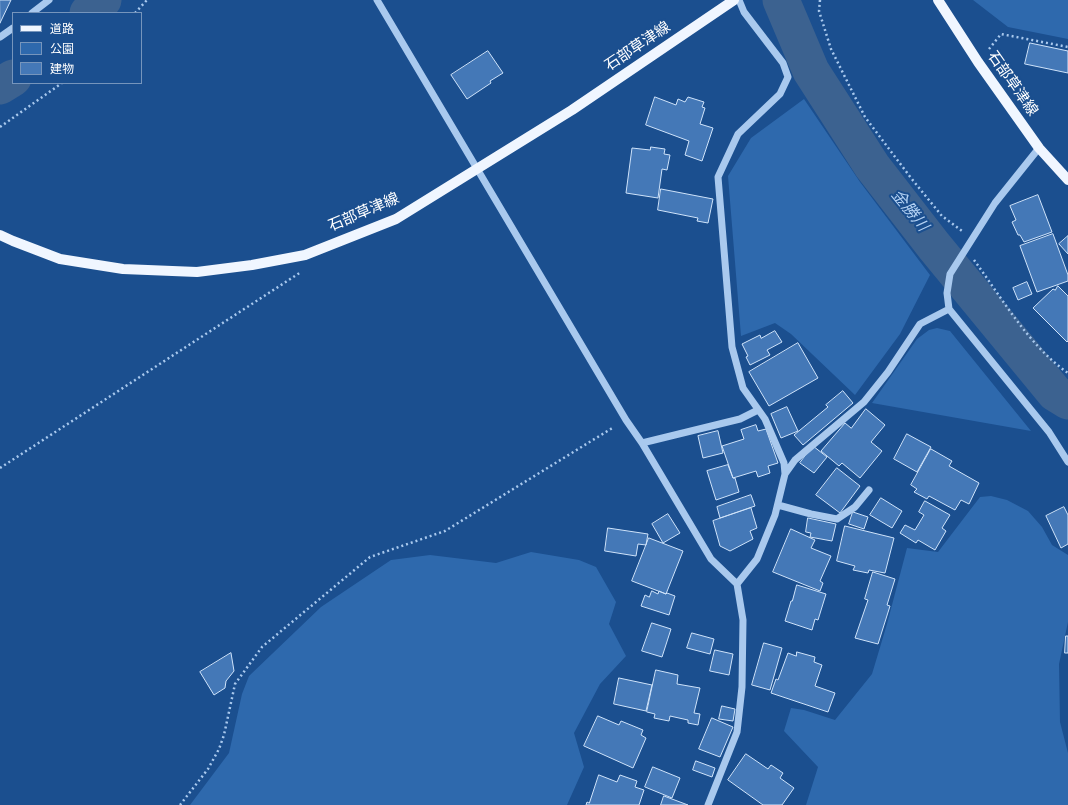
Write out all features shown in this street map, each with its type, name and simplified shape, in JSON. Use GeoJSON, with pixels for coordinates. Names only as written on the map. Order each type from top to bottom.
{"type":"FeatureCollection","features":[{"type":"Feature","properties":{"kind":"main road","name":"石部草津線"},"geometry":{"type":"LineString","coordinates":[[0,235],[60,259],[124,269],[198,272],[305,254],[396,219],[572,110],[734,0]]}},
{"type":"Feature","properties":{"kind":"main road","name":"石部草津線"},"geometry":{"type":"LineString","coordinates":[[938,0],[978,62],[1040,148],[1068,180]]}},
{"type":"Feature","properties":{"kind":"street"},"geometry":{"type":"LineString","coordinates":[[33,12],[49,0]]}},
{"type":"Feature","properties":{"kind":"street"},"geometry":{"type":"LineString","coordinates":[[377,0],[478,168],[626,420],[642,443],[711,559],[737,584],[743,620],[742,687],[737,732],[708,805]]}},
{"type":"Feature","properties":{"kind":"street"},"geometry":{"type":"LineString","coordinates":[[737,584],[757,559],[775,515],[785,474],[784,463],[765,419],[743,388],[732,348],[718,177],[738,134],[780,94],[788,76],[783,63],[744,12],[739,0]]}},
{"type":"Feature","properties":{"kind":"street"},"geometry":{"type":"LineString","coordinates":[[0,38],[12,29]]}},
{"type":"Feature","properties":{"kind":"street"},"geometry":{"type":"LineString","coordinates":[[1040,148],[995,203],[964,250],[950,274],[947,293],[949,309],[1049,432],[1068,462]]}},
{"type":"Feature","properties":{"kind":"street"},"geometry":{"type":"LineString","coordinates":[[785,474],[795,460],[864,402],[888,372],[920,324],[949,309]]}},
{"type":"Feature","properties":{"kind":"street"},"geometry":{"type":"LineString","coordinates":[[642,443],[740,419],[758,410]]}},
{"type":"Feature","properties":{"kind":"street"},"geometry":{"type":"LineString","coordinates":[[778,505],[837,519],[855,507],[869,490]]}},
{"type":"Feature","properties":{"kind":"path"},"geometry":{"type":"LineString","coordinates":[[136,12],[147,0]]}},
{"type":"Feature","properties":{"kind":"path"},"geometry":{"type":"LineString","coordinates":[[820,0],[819,11],[831,49],[865,117],[942,216],[973,237]]}},
{"type":"Feature","properties":{"kind":"path"},"geometry":{"type":"LineString","coordinates":[[978,62],[1001,34],[1068,47]]}},
{"type":"Feature","properties":{"kind":"path"},"geometry":{"type":"LineString","coordinates":[[0,127],[61,84]]}},
{"type":"Feature","properties":{"kind":"path"},"geometry":{"type":"LineString","coordinates":[[964,250],[1034,343],[1059,367],[1068,373]]}},
{"type":"Feature","properties":{"kind":"path"},"geometry":{"type":"LineString","coordinates":[[0,468],[304,270],[305,254]]}},
{"type":"Feature","properties":{"kind":"path"},"geometry":{"type":"LineString","coordinates":[[180,805],[208,768],[219,749],[224,735],[235,684],[262,647],[370,557],[445,531],[626,420]]}},
{"type":"Feature","properties":{"kind":"green space"},"geometry":{"type":"Polygon","coordinates":[[[973,0],[1068,0],[1068,39],[1008,27],[973,0]]]}},
{"type":"Feature","properties":{"kind":"green space"},"geometry":{"type":"Polygon","coordinates":[[[804,99],[860,182],[930,275],[900,334],[855,395],[791,334],[775,323],[741,336],[728,176],[751,138],[804,99]]]}},
{"type":"Feature","properties":{"kind":"green space"},"geometry":{"type":"Polygon","coordinates":[[[937,328],[950,331],[1031,431],[872,403],[917,339],[929,330],[937,328]]]}},
{"type":"Feature","properties":{"kind":"green space"},"geometry":{"type":"Polygon","coordinates":[[[991,496],[1007,500],[1028,511],[1042,527],[1052,545],[1068,555],[1068,622],[1059,664],[1060,722],[1068,753],[1068,805],[806,805],[818,767],[784,731],[791,708],[804,710],[835,720],[872,674],[907,548],[938,552],[980,497],[991,496]]]}},
{"type":"Feature","properties":{"kind":"green space"},"geometry":{"type":"Polygon","coordinates":[[[531,552],[579,560],[596,567],[616,602],[609,624],[626,656],[600,684],[574,733],[584,767],[567,805],[190,805],[229,753],[242,694],[249,676],[321,607],[391,560],[430,555],[496,563],[531,552]]]}},
{"type":"Feature","properties":{"kind":"building"},"geometry":{"type":"Polygon","coordinates":[[[0,0],[11,0],[0,23],[0,0]]]}},
{"type":"Feature","properties":{"kind":"building"},"geometry":{"type":"Polygon","coordinates":[[[1030,43],[1068,51],[1068,73],[1025,64],[1030,43]]]}},
{"type":"Feature","properties":{"kind":"building"},"geometry":{"type":"Polygon","coordinates":[[[488,51],[503,73],[467,99],[451,75],[488,51]]]}},
{"type":"Feature","properties":{"kind":"building"},"geometry":{"type":"Polygon","coordinates":[[[655,97],[676,105],[678,99],[685,102],[688,97],[704,102],[702,107],[705,108],[700,124],[713,128],[702,161],[685,155],[689,141],[646,125],[655,97]]]}},
{"type":"Feature","properties":{"kind":"building"},"geometry":{"type":"Polygon","coordinates":[[[651,147],[665,149],[664,154],[670,155],[667,170],[662,169],[658,198],[626,193],[632,148],[650,150],[651,147]]]}},
{"type":"Feature","properties":{"kind":"building"},"geometry":{"type":"Polygon","coordinates":[[[661,189],[713,199],[708,223],[697,221],[698,218],[658,210],[661,189]]]}},
{"type":"Feature","properties":{"kind":"building"},"geometry":{"type":"Polygon","coordinates":[[[1038,195],[1052,232],[1024,242],[1020,235],[1018,235],[1012,222],[1016,220],[1010,206],[1038,195]]]}},
{"type":"Feature","properties":{"kind":"building"},"geometry":{"type":"Polygon","coordinates":[[[1053,234],[1068,275],[1068,281],[1037,292],[1020,246],[1053,234]]]}},
{"type":"Feature","properties":{"kind":"building"},"geometry":{"type":"Polygon","coordinates":[[[1068,236],[1068,254],[1059,244],[1068,236]]]}},
{"type":"Feature","properties":{"kind":"building"},"geometry":{"type":"Polygon","coordinates":[[[1027,282],[1032,294],[1018,300],[1013,288],[1027,282]]]}},
{"type":"Feature","properties":{"kind":"building"},"geometry":{"type":"Polygon","coordinates":[[[1058,286],[1068,296],[1067,342],[1033,308],[1058,286]]]}},
{"type":"Feature","properties":{"kind":"building"},"geometry":{"type":"Polygon","coordinates":[[[775,331],[782,342],[767,350],[770,355],[750,365],[746,357],[748,356],[742,344],[760,335],[761,338],[775,331]]]}},
{"type":"Feature","properties":{"kind":"building"},"geometry":{"type":"Polygon","coordinates":[[[798,343],[818,378],[769,406],[749,372],[798,343]]]}},
{"type":"Feature","properties":{"kind":"building"},"geometry":{"type":"Polygon","coordinates":[[[843,391],[853,403],[803,445],[794,435],[828,407],[826,405],[843,391]]]}},
{"type":"Feature","properties":{"kind":"building"},"geometry":{"type":"Polygon","coordinates":[[[787,407],[798,431],[781,438],[771,414],[787,407]]]}},
{"type":"Feature","properties":{"kind":"building"},"geometry":{"type":"Polygon","coordinates":[[[866,409],[885,425],[871,442],[882,451],[860,478],[842,463],[839,466],[821,451],[845,423],[851,428],[866,409]]]}},
{"type":"Feature","properties":{"kind":"building"},"geometry":{"type":"Polygon","coordinates":[[[756,425],[758,431],[766,429],[778,463],[768,466],[770,473],[758,477],[756,471],[733,478],[722,446],[744,439],[741,430],[756,425]]]}},
{"type":"Feature","properties":{"kind":"building"},"geometry":{"type":"Polygon","coordinates":[[[718,431],[723,453],[703,458],[698,436],[718,431]]]}},
{"type":"Feature","properties":{"kind":"building"},"geometry":{"type":"Polygon","coordinates":[[[907,434],[931,447],[917,472],[894,459],[907,434]]]}},
{"type":"Feature","properties":{"kind":"building"},"geometry":{"type":"Polygon","coordinates":[[[813,446],[827,457],[814,473],[800,463],[813,446]]]}},
{"type":"Feature","properties":{"kind":"building"},"geometry":{"type":"Polygon","coordinates":[[[931,449],[952,461],[949,466],[979,483],[969,504],[961,500],[955,510],[929,496],[927,499],[914,492],[917,489],[911,485],[931,449]]]}},
{"type":"Feature","properties":{"kind":"building"},"geometry":{"type":"Polygon","coordinates":[[[728,465],[733,478],[735,478],[739,492],[716,500],[707,471],[728,465]]]}},
{"type":"Feature","properties":{"kind":"building"},"geometry":{"type":"Polygon","coordinates":[[[837,468],[860,486],[840,513],[816,495],[837,468]]]}},
{"type":"Feature","properties":{"kind":"building"},"geometry":{"type":"Polygon","coordinates":[[[751,495],[755,506],[720,518],[717,507],[751,495]]]}},
{"type":"Feature","properties":{"kind":"building"},"geometry":{"type":"Polygon","coordinates":[[[881,498],[902,511],[892,528],[870,515],[881,498]]]}},
{"type":"Feature","properties":{"kind":"building"},"geometry":{"type":"Polygon","coordinates":[[[925,501],[950,515],[942,528],[946,531],[935,550],[918,540],[916,543],[900,533],[905,525],[915,530],[924,515],[919,512],[925,501]]]}},
{"type":"Feature","properties":{"kind":"building"},"geometry":{"type":"Polygon","coordinates":[[[1064,507],[1068,515],[1068,544],[1061,548],[1046,516],[1064,507]]]}},
{"type":"Feature","properties":{"kind":"building"},"geometry":{"type":"Polygon","coordinates":[[[751,508],[757,528],[750,531],[753,539],[730,551],[720,546],[713,521],[751,508]]]}},
{"type":"Feature","properties":{"kind":"building"},"geometry":{"type":"Polygon","coordinates":[[[853,512],[868,517],[864,529],[849,524],[853,512]]]}},
{"type":"Feature","properties":{"kind":"building"},"geometry":{"type":"Polygon","coordinates":[[[668,514],[680,533],[663,543],[652,524],[668,514]]]}},
{"type":"Feature","properties":{"kind":"building"},"geometry":{"type":"Polygon","coordinates":[[[808,518],[836,524],[832,541],[810,537],[811,533],[806,532],[808,518]]]}},
{"type":"Feature","properties":{"kind":"building"},"geometry":{"type":"Polygon","coordinates":[[[845,526],[894,538],[885,573],[869,570],[868,573],[853,570],[855,566],[837,561],[845,526]]]}},
{"type":"Feature","properties":{"kind":"building"},"geometry":{"type":"Polygon","coordinates":[[[608,528],[648,534],[646,545],[638,544],[636,556],[605,551],[608,528]]]}},
{"type":"Feature","properties":{"kind":"building"},"geometry":{"type":"Polygon","coordinates":[[[791,529],[815,540],[811,548],[831,556],[820,581],[823,583],[820,591],[773,572],[791,529]]]}},
{"type":"Feature","properties":{"kind":"building"},"geometry":{"type":"Polygon","coordinates":[[[649,538],[683,551],[666,594],[632,581],[649,538]]]}},
{"type":"Feature","properties":{"kind":"building"},"geometry":{"type":"Polygon","coordinates":[[[873,572],[895,579],[887,605],[890,606],[878,644],[855,638],[868,600],[865,599],[873,572]]]}},
{"type":"Feature","properties":{"kind":"building"},"geometry":{"type":"Polygon","coordinates":[[[797,585],[826,594],[818,620],[815,619],[812,630],[785,621],[797,585]]]}},
{"type":"Feature","properties":{"kind":"building"},"geometry":{"type":"Polygon","coordinates":[[[652,591],[658,594],[659,591],[675,596],[669,615],[641,606],[645,595],[649,597],[652,591]]]}},
{"type":"Feature","properties":{"kind":"building"},"geometry":{"type":"Polygon","coordinates":[[[652,623],[671,629],[662,657],[642,651],[652,623]]]}},
{"type":"Feature","properties":{"kind":"building"},"geometry":{"type":"Polygon","coordinates":[[[692,633],[714,639],[710,654],[687,648],[692,633]]]}},
{"type":"Feature","properties":{"kind":"building"},"geometry":{"type":"Polygon","coordinates":[[[1066,636],[1068,636],[1068,653],[1065,653],[1066,636]]]}},
{"type":"Feature","properties":{"kind":"building"},"geometry":{"type":"Polygon","coordinates":[[[764,643],[782,648],[770,690],[752,685],[764,643]]]}},
{"type":"Feature","properties":{"kind":"building"},"geometry":{"type":"Polygon","coordinates":[[[715,650],[733,654],[729,675],[710,671],[715,650]]]}},
{"type":"Feature","properties":{"kind":"building"},"geometry":{"type":"Polygon","coordinates":[[[797,652],[815,657],[814,662],[822,665],[815,686],[835,693],[828,712],[771,693],[776,679],[778,680],[788,653],[796,656],[797,652]]]}},
{"type":"Feature","properties":{"kind":"building"},"geometry":{"type":"Polygon","coordinates":[[[231,653],[234,671],[226,681],[225,688],[214,695],[200,672],[231,653]]]}},
{"type":"Feature","properties":{"kind":"building"},"geometry":{"type":"Polygon","coordinates":[[[656,670],[678,675],[677,684],[700,688],[694,713],[700,714],[698,725],[688,723],[688,720],[670,716],[669,721],[654,718],[655,714],[647,712],[656,670]]]}},
{"type":"Feature","properties":{"kind":"building"},"geometry":{"type":"Polygon","coordinates":[[[619,678],[652,685],[646,711],[614,704],[619,678]]]}},
{"type":"Feature","properties":{"kind":"building"},"geometry":{"type":"Polygon","coordinates":[[[722,706],[735,709],[733,721],[719,719],[722,706]]]}},
{"type":"Feature","properties":{"kind":"building"},"geometry":{"type":"Polygon","coordinates":[[[598,716],[619,725],[621,721],[643,730],[641,735],[646,738],[633,768],[584,746],[598,716]]]}},
{"type":"Feature","properties":{"kind":"building"},"geometry":{"type":"Polygon","coordinates":[[[712,718],[733,727],[720,757],[699,749],[712,718]]]}},
{"type":"Feature","properties":{"kind":"building"},"geometry":{"type":"Polygon","coordinates":[[[746,754],[768,769],[771,765],[783,773],[780,778],[794,788],[782,805],[763,805],[728,780],[746,754]]]}},
{"type":"Feature","properties":{"kind":"building"},"geometry":{"type":"Polygon","coordinates":[[[696,761],[715,768],[712,777],[693,770],[696,761]]]}},
{"type":"Feature","properties":{"kind":"building"},"geometry":{"type":"Polygon","coordinates":[[[653,767],[680,778],[672,798],[645,787],[653,767]]]}},
{"type":"Feature","properties":{"kind":"building"},"geometry":{"type":"Polygon","coordinates":[[[599,775],[617,782],[620,775],[637,781],[635,787],[644,790],[639,805],[586,805],[587,802],[589,803],[599,775]]]}},
{"type":"Feature","properties":{"kind":"building"},"geometry":{"type":"Polygon","coordinates":[[[664,796],[688,805],[661,805],[664,796]]]}},
{"type":"Feature","properties":{"kind":"waterway"},"geometry":{"type":"LineString","coordinates":[[89,12],[103,0]]}},
{"type":"Feature","properties":{"kind":"waterway","name":"金勝川"},"geometry":{"type":"LineString","coordinates":[[781,0],[811,71],[872,166],[934,246],[1055,393],[1068,401]]}},
{"type":"Feature","properties":{"kind":"waterway"},"geometry":{"type":"LineString","coordinates":[[0,86],[12,79]]}}]}
